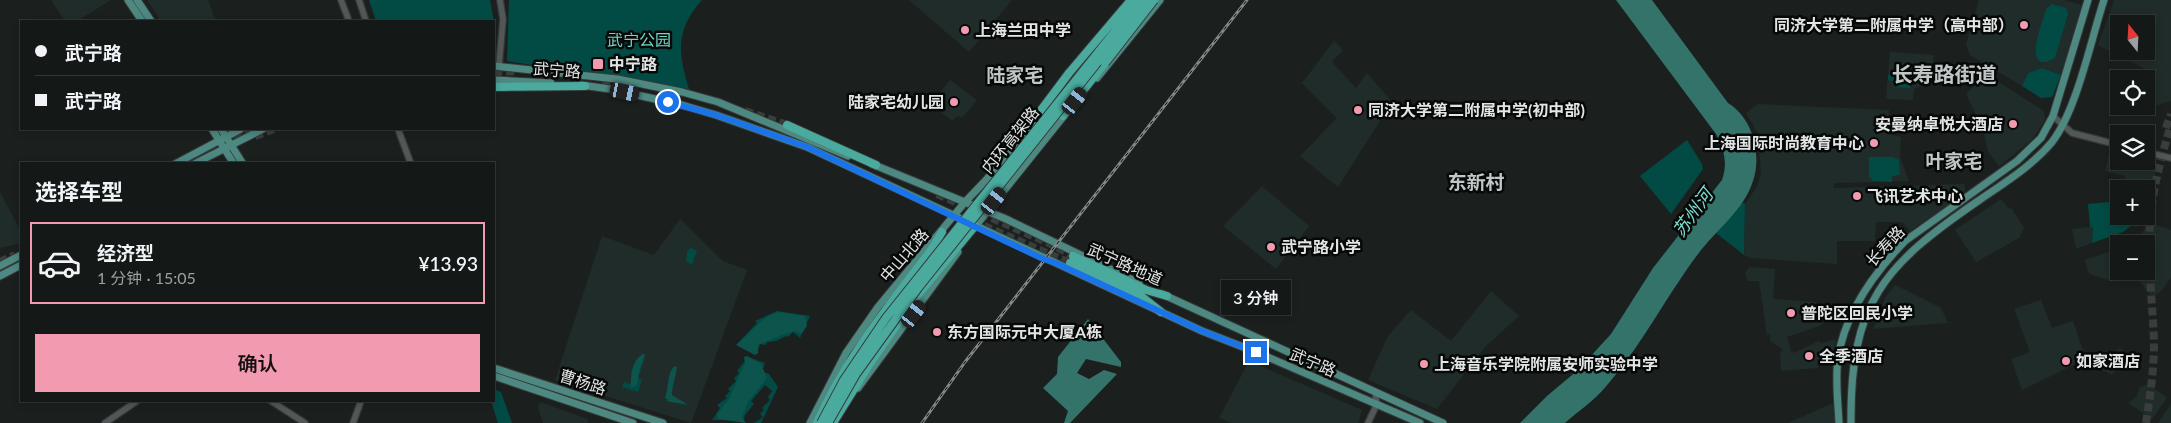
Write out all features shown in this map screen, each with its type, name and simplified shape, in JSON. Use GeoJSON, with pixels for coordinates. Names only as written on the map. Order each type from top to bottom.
{"type":"FeatureCollection","features":[{"type":"Feature","properties":{"kind":"highway","name":"内环高架路"},"geometry":{"type":"LineString","coordinates":[[821,423],[844,380],[886,318],[1140,0]]}},
{"type":"Feature","properties":{"kind":"highway","name":"内环高架路"},"geometry":{"type":"LineString","coordinates":[[828,423],[856,374],[918,288],[1147,0]]}},
{"type":"Feature","properties":{"kind":"highway"},"geometry":{"type":"LineString","coordinates":[[1062,116],[1154,0]]}},
{"type":"Feature","properties":{"kind":"highway"},"geometry":{"type":"LineString","coordinates":[[1021,137],[1069,73],[1129,2]]}},
{"type":"Feature","properties":{"kind":"highway"},"geometry":{"type":"LineString","coordinates":[[495,88],[585,86]]}},
{"type":"Feature","properties":{"kind":"highway"},"geometry":{"type":"LineString","coordinates":[[787,125],[876,165]]}},
{"type":"Feature","properties":{"kind":"highway"},"geometry":{"type":"LineString","coordinates":[[833,423],[871,362],[917,296],[975,226]]}},
{"type":"Feature","properties":{"kind":"highway"},"geometry":{"type":"LineString","coordinates":[[817,423],[829,396],[860,343],[915,272],[942,232]]}},
{"type":"Feature","properties":{"kind":"highway","name":"武宁路地道"},"geometry":{"type":"LineString","coordinates":[[1161,312],[1142,297],[1071,259],[1146,290],[1167,296]]}},
{"type":"Feature","properties":{"kind":"main road"},"geometry":{"type":"LineString","coordinates":[[128,0],[141,20]]}},
{"type":"Feature","properties":{"kind":"main road"},"geometry":{"type":"LineString","coordinates":[[137,0],[150,20]]}},
{"type":"Feature","properties":{"kind":"main road"},"geometry":{"type":"LineString","coordinates":[[838,423],[859,388],[986,210],[1062,116],[1116,57],[1160,0]]}},
{"type":"Feature","properties":{"kind":"main road","name":"长寿路"},"geometry":{"type":"LineString","coordinates":[[1839,423],[1837,361],[1842,336],[1865,290],[1905,241],[2017,161],[2041,138],[2054,116],[2088,0]]}},
{"type":"Feature","properties":{"kind":"main road","name":"长寿路"},"geometry":{"type":"LineString","coordinates":[[1851,423],[1851,383],[1855,348],[1863,321],[1889,275],[1932,233],[2029,164],[2052,141],[2076,93],[2104,0]]}},
{"type":"Feature","properties":{"kind":"main road","name":"中山北路"},"geometry":{"type":"LineString","coordinates":[[810,423],[829,384],[878,307],[965,202],[987,180],[1129,2]]}},
{"type":"Feature","properties":{"kind":"main road","name":"武宁路"},"geometry":{"type":"LineString","coordinates":[[496,66],[617,79],[682,92],[718,102],[834,151],[876,165],[986,210],[1375,394],[1443,423]]}},
{"type":"Feature","properties":{"kind":"main road","name":"武宁路"},"geometry":{"type":"LineString","coordinates":[[495,80],[585,86],[682,105],[807,147],[1161,312],[1420,423]]}},
{"type":"Feature","properties":{"kind":"main road"},"geometry":{"type":"LineString","coordinates":[[178,162],[222,134],[237,130]]}},
{"type":"Feature","properties":{"kind":"main road"},"geometry":{"type":"LineString","coordinates":[[198,162],[260,130]]}},
{"type":"Feature","properties":{"kind":"main road"},"geometry":{"type":"LineString","coordinates":[[222,134],[233,162]]}},
{"type":"Feature","properties":{"kind":"main road"},"geometry":{"type":"LineString","coordinates":[[228,146],[241,162]]}},
{"type":"Feature","properties":{"kind":"main road"},"geometry":{"type":"LineString","coordinates":[[0,266],[20,256]]}},
{"type":"Feature","properties":{"kind":"main road"},"geometry":{"type":"LineString","coordinates":[[0,276],[20,266]]}},
{"type":"Feature","properties":{"kind":"main road","name":"曹杨路"},"geometry":{"type":"LineString","coordinates":[[495,368],[663,423]]}},
{"type":"Feature","properties":{"kind":"main road","name":"曹杨路"},"geometry":{"type":"LineString","coordinates":[[495,376],[633,423]]}},
{"type":"Feature","properties":{"kind":"street"},"geometry":{"type":"LineString","coordinates":[[341,0],[349,20]]}},
{"type":"Feature","properties":{"kind":"street"},"geometry":{"type":"LineString","coordinates":[[358,0],[366,20]]}},
{"type":"Feature","properties":{"kind":"street"},"geometry":{"type":"LineString","coordinates":[[496,66],[503,20],[500,0]]}},
{"type":"Feature","properties":{"kind":"street"},"geometry":{"type":"LineString","coordinates":[[1120,0],[1129,2],[1144,20]]}},
{"type":"Feature","properties":{"kind":"street"},"geometry":{"type":"LineString","coordinates":[[2054,116],[2061,124],[2075,134],[2110,143]]}},
{"type":"Feature","properties":{"kind":"street"},"geometry":{"type":"LineString","coordinates":[[398,130],[410,162]]}},
{"type":"Feature","properties":{"kind":"street"},"geometry":{"type":"LineString","coordinates":[[2155,154],[2171,158]]}},
{"type":"Feature","properties":{"kind":"street"},"geometry":{"type":"LineString","coordinates":[[1368,423],[1377,404],[1375,394]]}},
{"type":"Feature","properties":{"kind":"street"},"geometry":{"type":"LineString","coordinates":[[104,423],[136,402]]}},
{"type":"Feature","properties":{"kind":"street"},"geometry":{"type":"LineString","coordinates":[[273,402],[305,423]]}},
{"type":"Feature","properties":{"kind":"street"},"geometry":{"type":"LineString","coordinates":[[352,423],[362,402]]}},
{"type":"Feature","properties":{"kind":"shaded area"},"geometry":{"type":"Polygon","coordinates":[[[51,0],[111,0],[79,20],[64,20],[51,0]]]}},
{"type":"Feature","properties":{"kind":"shaded area"},"geometry":{"type":"Polygon","coordinates":[[[147,0],[208,0],[216,20],[160,20],[147,0]]]}},
{"type":"Feature","properties":{"kind":"shaded area","name":"上海兰田中学"},"geometry":{"type":"Polygon","coordinates":[[[909,0],[1012,0],[969,52],[909,0]]]}},
{"type":"Feature","properties":{"kind":"shaded area"},"geometry":{"type":"Polygon","coordinates":[[[1616,0],[1652,0],[1728,103],[1744,118],[1756,149],[1756,171],[1749,191],[1736,211],[1698,254],[1640,341],[1602,391],[1565,423],[1520,423],[1547,396],[1578,370],[1611,334],[1653,268],[1722,180],[1724,174],[1724,157],[1716,134],[1616,0]]]}},
{"type":"Feature","properties":{"kind":"shaded area","name":"同济大学第二附属中学（高中部）"},"geometry":{"type":"Polygon","coordinates":[[[1979,0],[2064,0],[2082,5],[2061,75],[2042,68],[2028,73],[2022,86],[1970,55],[1966,45],[1979,0]]]}},
{"type":"Feature","properties":{"kind":"shaded area"},"geometry":{"type":"Polygon","coordinates":[[[2114,0],[2171,0],[2171,101],[2155,106],[2155,70],[2147,70],[2127,60],[2155,60],[2155,15],[2110,15],[2110,51],[2098,45],[2114,0]]]}},
{"type":"Feature","properties":{"kind":"shaded area","name":"同济大学第二附属中学(初中部)"},"geometry":{"type":"Polygon","coordinates":[[[1334,41],[1343,50],[1332,62],[1356,88],[1367,73],[1392,102],[1338,187],[1300,156],[1337,118],[1302,83],[1334,41]]]}},
{"type":"Feature","properties":{"kind":"shaded area"},"geometry":{"type":"Polygon","coordinates":[[[1890,52],[1934,55],[1931,82],[1914,89],[1913,100],[1886,99],[1890,52]]]}},
{"type":"Feature","properties":{"kind":"shaded area"},"geometry":{"type":"Polygon","coordinates":[[[1986,74],[2044,111],[2045,120],[2032,140],[1999,166],[1988,152],[1983,130],[1966,94],[1986,74]]]}},
{"type":"Feature","properties":{"kind":"shaded area","name":"陆家宅幼儿园"},"geometry":{"type":"Polygon","coordinates":[[[950,80],[977,100],[962,118],[958,116],[952,121],[931,104],[950,80]]]}},
{"type":"Feature","properties":{"kind":"shaded area"},"geometry":{"type":"Polygon","coordinates":[[[1758,104],[1889,110],[1888,132],[1901,137],[1900,157],[1909,181],[1834,183],[1834,188],[1965,184],[1965,193],[1910,231],[1902,222],[1876,222],[1875,241],[1837,241],[1837,264],[1750,258],[1744,255],[1745,204],[1757,187],[1761,173],[1758,134],[1746,113],[1758,104]]]}},
{"type":"Feature","properties":{"kind":"shaded area"},"geometry":{"type":"Polygon","coordinates":[[[2110,150],[2110,170],[2155,170],[2155,162],[2157,166],[2152,180],[2124,180],[2125,176],[2105,171],[2110,150]]]}},
{"type":"Feature","properties":{"kind":"shaded area","name":"武宁路小学"},"geometry":{"type":"Polygon","coordinates":[[[1262,186],[1309,226],[1276,269],[1223,226],[1262,186]]]}},
{"type":"Feature","properties":{"kind":"shaded area"},"geometry":{"type":"Polygon","coordinates":[[[0,192],[20,230],[20,243],[0,248],[0,192]]]}},
{"type":"Feature","properties":{"kind":"shaded area"},"geometry":{"type":"Polygon","coordinates":[[[2001,199],[2008,208],[2012,209],[2024,228],[2019,238],[1976,262],[1955,230],[2001,199]]]}},
{"type":"Feature","properties":{"kind":"shaded area"},"geometry":{"type":"Polygon","coordinates":[[[680,219],[723,261],[747,270],[691,423],[555,380],[602,236],[654,255],[680,219]]]}},
{"type":"Feature","properties":{"kind":"shaded area"},"geometry":{"type":"Polygon","coordinates":[[[2155,224],[2171,230],[2171,278],[2160,292],[2155,295],[2150,294],[2138,280],[2155,280],[2155,235],[2139,235],[2146,225],[2155,224]]]}},
{"type":"Feature","properties":{"kind":"shaded area"},"geometry":{"type":"Polygon","coordinates":[[[2093,227],[2092,243],[2076,249],[2072,229],[2093,227]]]}},
{"type":"Feature","properties":{"kind":"shaded area"},"geometry":{"type":"Polygon","coordinates":[[[2110,253],[2110,276],[2108,280],[2089,274],[2085,260],[2110,253]]]}},
{"type":"Feature","properties":{"kind":"shaded area"},"geometry":{"type":"Polygon","coordinates":[[[1749,267],[1775,269],[1773,299],[1816,302],[1822,325],[1787,337],[1791,351],[1794,353],[1819,341],[1821,343],[1836,339],[1832,363],[1822,362],[1817,368],[1781,371],[1780,353],[1783,350],[1770,341],[1770,334],[1767,335],[1759,281],[1748,281],[1745,274],[1749,267]]]}},
{"type":"Feature","properties":{"kind":"shaded area"},"geometry":{"type":"Polygon","coordinates":[[[1895,285],[1941,308],[1948,323],[1873,329],[1885,298],[1895,285]]]}},
{"type":"Feature","properties":{"kind":"shaded area","name":"上海音乐学院附属安师实验中学"},"geometry":{"type":"Polygon","coordinates":[[[1491,291],[1519,316],[1485,347],[1437,409],[1368,380],[1388,336],[1411,310],[1451,341],[1491,291]]]}},
{"type":"Feature","properties":{"kind":"shaded area"},"geometry":{"type":"Polygon","coordinates":[[[2041,300],[2052,328],[2073,321],[2086,359],[2022,390],[2011,359],[2030,352],[2014,309],[2041,300]]]}},
{"type":"Feature","properties":{"kind":"shaded area"},"geometry":{"type":"Polygon","coordinates":[[[778,312],[805,316],[807,326],[802,333],[793,331],[758,345],[758,353],[755,355],[736,345],[761,322],[778,312]]]}},
{"type":"Feature","properties":{"kind":"shaded area"},"geometry":{"type":"Polygon","coordinates":[[[1088,319],[1121,362],[1121,367],[1086,359],[1077,373],[1089,379],[1104,370],[1117,374],[1070,423],[1064,423],[1068,411],[1043,388],[1057,374],[1058,357],[1088,319]]]}},
{"type":"Feature","properties":{"kind":"shaded area"},"geometry":{"type":"Polygon","coordinates":[[[2120,348],[2128,356],[2112,375],[2095,366],[2120,348]]]}},
{"type":"Feature","properties":{"kind":"shaded area"},"geometry":{"type":"Polygon","coordinates":[[[645,354],[637,385],[631,388],[634,364],[645,354]]]}},
{"type":"Feature","properties":{"kind":"shaded area"},"geometry":{"type":"Polygon","coordinates":[[[747,356],[761,364],[767,378],[748,402],[742,417],[746,423],[718,419],[717,414],[729,399],[745,363],[744,357],[747,356]]]}},
{"type":"Feature","properties":{"kind":"shaded area"},"geometry":{"type":"Polygon","coordinates":[[[1249,361],[1362,410],[1358,423],[1232,423],[1219,418],[1249,361]]]}},
{"type":"Feature","properties":{"kind":"shaded area"},"geometry":{"type":"Polygon","coordinates":[[[677,367],[672,395],[688,405],[666,401],[668,400],[665,398],[669,376],[672,368],[677,367]]]}},
{"type":"Feature","properties":{"kind":"shaded area"},"geometry":{"type":"Polygon","coordinates":[[[2149,384],[2167,398],[2152,419],[2128,403],[2136,397],[2140,387],[2149,384]]]}},
{"type":"Feature","properties":{"kind":"shaded area"},"geometry":{"type":"Polygon","coordinates":[[[540,402],[588,419],[587,423],[543,423],[538,408],[540,402]]]}},
{"type":"Feature","properties":{"kind":"shaded area"},"geometry":{"type":"Polygon","coordinates":[[[1831,404],[1835,406],[1835,423],[1788,423],[1831,404]]]}},
{"type":"Feature","properties":{"kind":"shaded area"},"geometry":{"type":"Polygon","coordinates":[[[2171,404],[2171,423],[2158,423],[2171,404]]]}},
{"type":"Feature","properties":{"kind":"green space"},"geometry":{"type":"Polygon","coordinates":[[[369,0],[490,0],[494,20],[376,20],[369,0]]]}},
{"type":"Feature","properties":{"kind":"green space","name":"武宁公园"},"geometry":{"type":"Polygon","coordinates":[[[509,0],[702,0],[687,22],[681,42],[681,53],[689,89],[507,61],[509,0]]]}},
{"type":"Feature","properties":{"kind":"green space"},"geometry":{"type":"Polygon","coordinates":[[[2052,4],[2066,8],[2068,14],[2055,58],[2044,62],[2038,60],[2036,45],[2047,8],[2052,4]]]}},
{"type":"Feature","properties":{"kind":"green space"},"geometry":{"type":"Polygon","coordinates":[[[2042,68],[2061,75],[2052,97],[2041,98],[2022,86],[2028,73],[2042,68]]]}},
{"type":"Feature","properties":{"kind":"green space"},"geometry":{"type":"Polygon","coordinates":[[[1888,75],[1911,76],[1910,88],[1896,87],[1895,83],[1888,79],[1888,75]]]}},
{"type":"Feature","properties":{"kind":"green space"},"geometry":{"type":"Polygon","coordinates":[[[1687,140],[1702,164],[1703,169],[1671,214],[1640,176],[1687,140]]]}},
{"type":"Feature","properties":{"kind":"green space"},"geometry":{"type":"Polygon","coordinates":[[[1869,157],[1893,157],[1899,160],[1900,175],[1892,176],[1892,182],[1873,181],[1869,176],[1869,157]]]}},
{"type":"Feature","properties":{"kind":"green space"},"geometry":{"type":"Polygon","coordinates":[[[1742,202],[1745,204],[1744,255],[1716,233],[1742,202]]]}},
{"type":"Feature","properties":{"kind":"green space"},"geometry":{"type":"Polygon","coordinates":[[[2110,202],[2110,225],[2132,225],[2123,232],[2110,235],[2092,243],[2093,228],[2090,227],[2088,204],[2110,202]]]}},
{"type":"Feature","properties":{"kind":"green space"},"geometry":{"type":"Polygon","coordinates":[[[691,248],[697,251],[692,265],[686,261],[687,251],[691,248]]]}},
{"type":"Feature","properties":{"kind":"green space"},"geometry":{"type":"Polygon","coordinates":[[[777,311],[810,316],[800,338],[793,332],[788,337],[767,342],[766,345],[760,344],[757,354],[737,344],[757,323],[755,321],[777,311]]]}},
{"type":"Feature","properties":{"kind":"green space"},"geometry":{"type":"Polygon","coordinates":[[[640,356],[645,357],[638,378],[642,380],[638,392],[622,387],[624,382],[630,384],[640,356]]]}},
{"type":"Feature","properties":{"kind":"green space"},"geometry":{"type":"Polygon","coordinates":[[[748,357],[765,363],[762,371],[769,374],[778,387],[761,423],[754,423],[763,417],[760,414],[764,410],[762,408],[770,400],[768,397],[772,391],[765,385],[751,401],[754,404],[745,415],[743,423],[738,420],[712,420],[720,408],[717,405],[727,398],[725,396],[730,391],[728,389],[736,381],[734,378],[739,373],[737,371],[748,357]]]}},
{"type":"Feature","properties":{"kind":"green space"},"geometry":{"type":"Polygon","coordinates":[[[495,389],[501,392],[512,423],[498,423],[491,402],[495,402],[495,389]]]}},
{"type":"Feature","properties":{"kind":"tunnel"},"geometry":{"type":"LineString","coordinates":[[495,72],[517,71]]}},
{"type":"Feature","properties":{"kind":"tunnel"},"geometry":{"type":"LineString","coordinates":[[603,80],[633,85]]}},
{"type":"Feature","properties":{"kind":"tunnel"},"geometry":{"type":"LineString","coordinates":[[745,111],[787,125]]}},
{"type":"Feature","properties":{"kind":"tunnel"},"geometry":{"type":"LineString","coordinates":[[2166,128],[2171,114]]}},
{"type":"Feature","properties":{"kind":"tunnel"},"geometry":{"type":"LineString","coordinates":[[2146,423],[2154,353],[2149,255],[2151,212],[2157,174],[2171,125]]}},
{"type":"Feature","properties":{"kind":"tunnel"},"geometry":{"type":"LineString","coordinates":[[223,142],[255,130]]}},
{"type":"Feature","properties":{"kind":"tunnel"},"geometry":{"type":"LineString","coordinates":[[255,136],[271,130]]}},
{"type":"Feature","properties":{"kind":"tunnel"},"geometry":{"type":"LineString","coordinates":[[937,194],[1051,244],[1073,256]]}},
{"type":"Feature","properties":{"kind":"tunnel"},"geometry":{"type":"LineString","coordinates":[[984,226],[1070,263]]}},
{"type":"Feature","properties":{"kind":"tunnel"},"geometry":{"type":"LineString","coordinates":[[0,262],[15,255]]}},
{"type":"Feature","properties":{"kind":"tunnel"},"geometry":{"type":"LineString","coordinates":[[0,271],[20,261]]}},
{"type":"Feature","properties":{"kind":"railway"},"geometry":{"type":"LineString","coordinates":[[922,423],[965,362],[1247,0]]}},
{"type":"Feature","properties":{"kind":"place","name":"同济大学第二附属中学（高中部）"},"geometry":{"type":"Point","coordinates":[2024,25]}},
{"type":"Feature","properties":{"kind":"place","name":"上海兰田中学"},"geometry":{"type":"Point","coordinates":[965,30]}},
{"type":"Feature","properties":{"kind":"place","name":"中宁路"},"geometry":{"type":"Point","coordinates":[598,64]}},
{"type":"Feature","properties":{"kind":"place","name":"陆家宅幼儿园"},"geometry":{"type":"Point","coordinates":[954,102]}},
{"type":"Feature","properties":{"kind":"place","name":"同济大学第二附属中学(初中部)"},"geometry":{"type":"Point","coordinates":[1358,110]}},
{"type":"Feature","properties":{"kind":"place","name":"安曼纳卓悦大酒店"},"geometry":{"type":"Point","coordinates":[2013,124]}},
{"type":"Feature","properties":{"kind":"place","name":"上海国际时尚教育中心"},"geometry":{"type":"Point","coordinates":[1874,143]}},
{"type":"Feature","properties":{"kind":"place","name":"飞讯艺术中心"},"geometry":{"type":"Point","coordinates":[1857,196]}},
{"type":"Feature","properties":{"kind":"place","name":"武宁路小学"},"geometry":{"type":"Point","coordinates":[1271,247]}},
{"type":"Feature","properties":{"kind":"place","name":"普陀区回民小学"},"geometry":{"type":"Point","coordinates":[1791,313]}},
{"type":"Feature","properties":{"kind":"place","name":"东方国际元中大厦A栋"},"geometry":{"type":"Point","coordinates":[937,332]}},
{"type":"Feature","properties":{"kind":"place","name":"全季酒店"},"geometry":{"type":"Point","coordinates":[1809,356]}},
{"type":"Feature","properties":{"kind":"place","name":"如家酒店"},"geometry":{"type":"Point","coordinates":[2066,361]}},
{"type":"Feature","properties":{"kind":"place","name":"上海音乐学院附属安师实验中学"},"geometry":{"type":"Point","coordinates":[1424,364]}},
{"type":"Feature","properties":{"kind":"district","name":"陆家宅"},"geometry":{"type":"Point","coordinates":[1015,75]}},
{"type":"Feature","properties":{"kind":"district","name":"长寿路街道"},"geometry":{"type":"Point","coordinates":[1944,75]}},
{"type":"Feature","properties":{"kind":"district","name":"叶家宅"},"geometry":{"type":"Point","coordinates":[1954,161]}},
{"type":"Feature","properties":{"kind":"district","name":"东新村"},"geometry":{"type":"Point","coordinates":[1476,182]}},
{"type":"Feature","properties":{"kind":"route"},"geometry":{"type":"LineString","coordinates":[[668,102],[716,115],[807,147],[1002,237],[1041,258],[1106,285],[1202,331],[1256,352]]}},
{"type":"Feature","properties":{"kind":"water label","name":"苏州河"},"geometry":{"type":"Point","coordinates":[1693,213]}}]}
